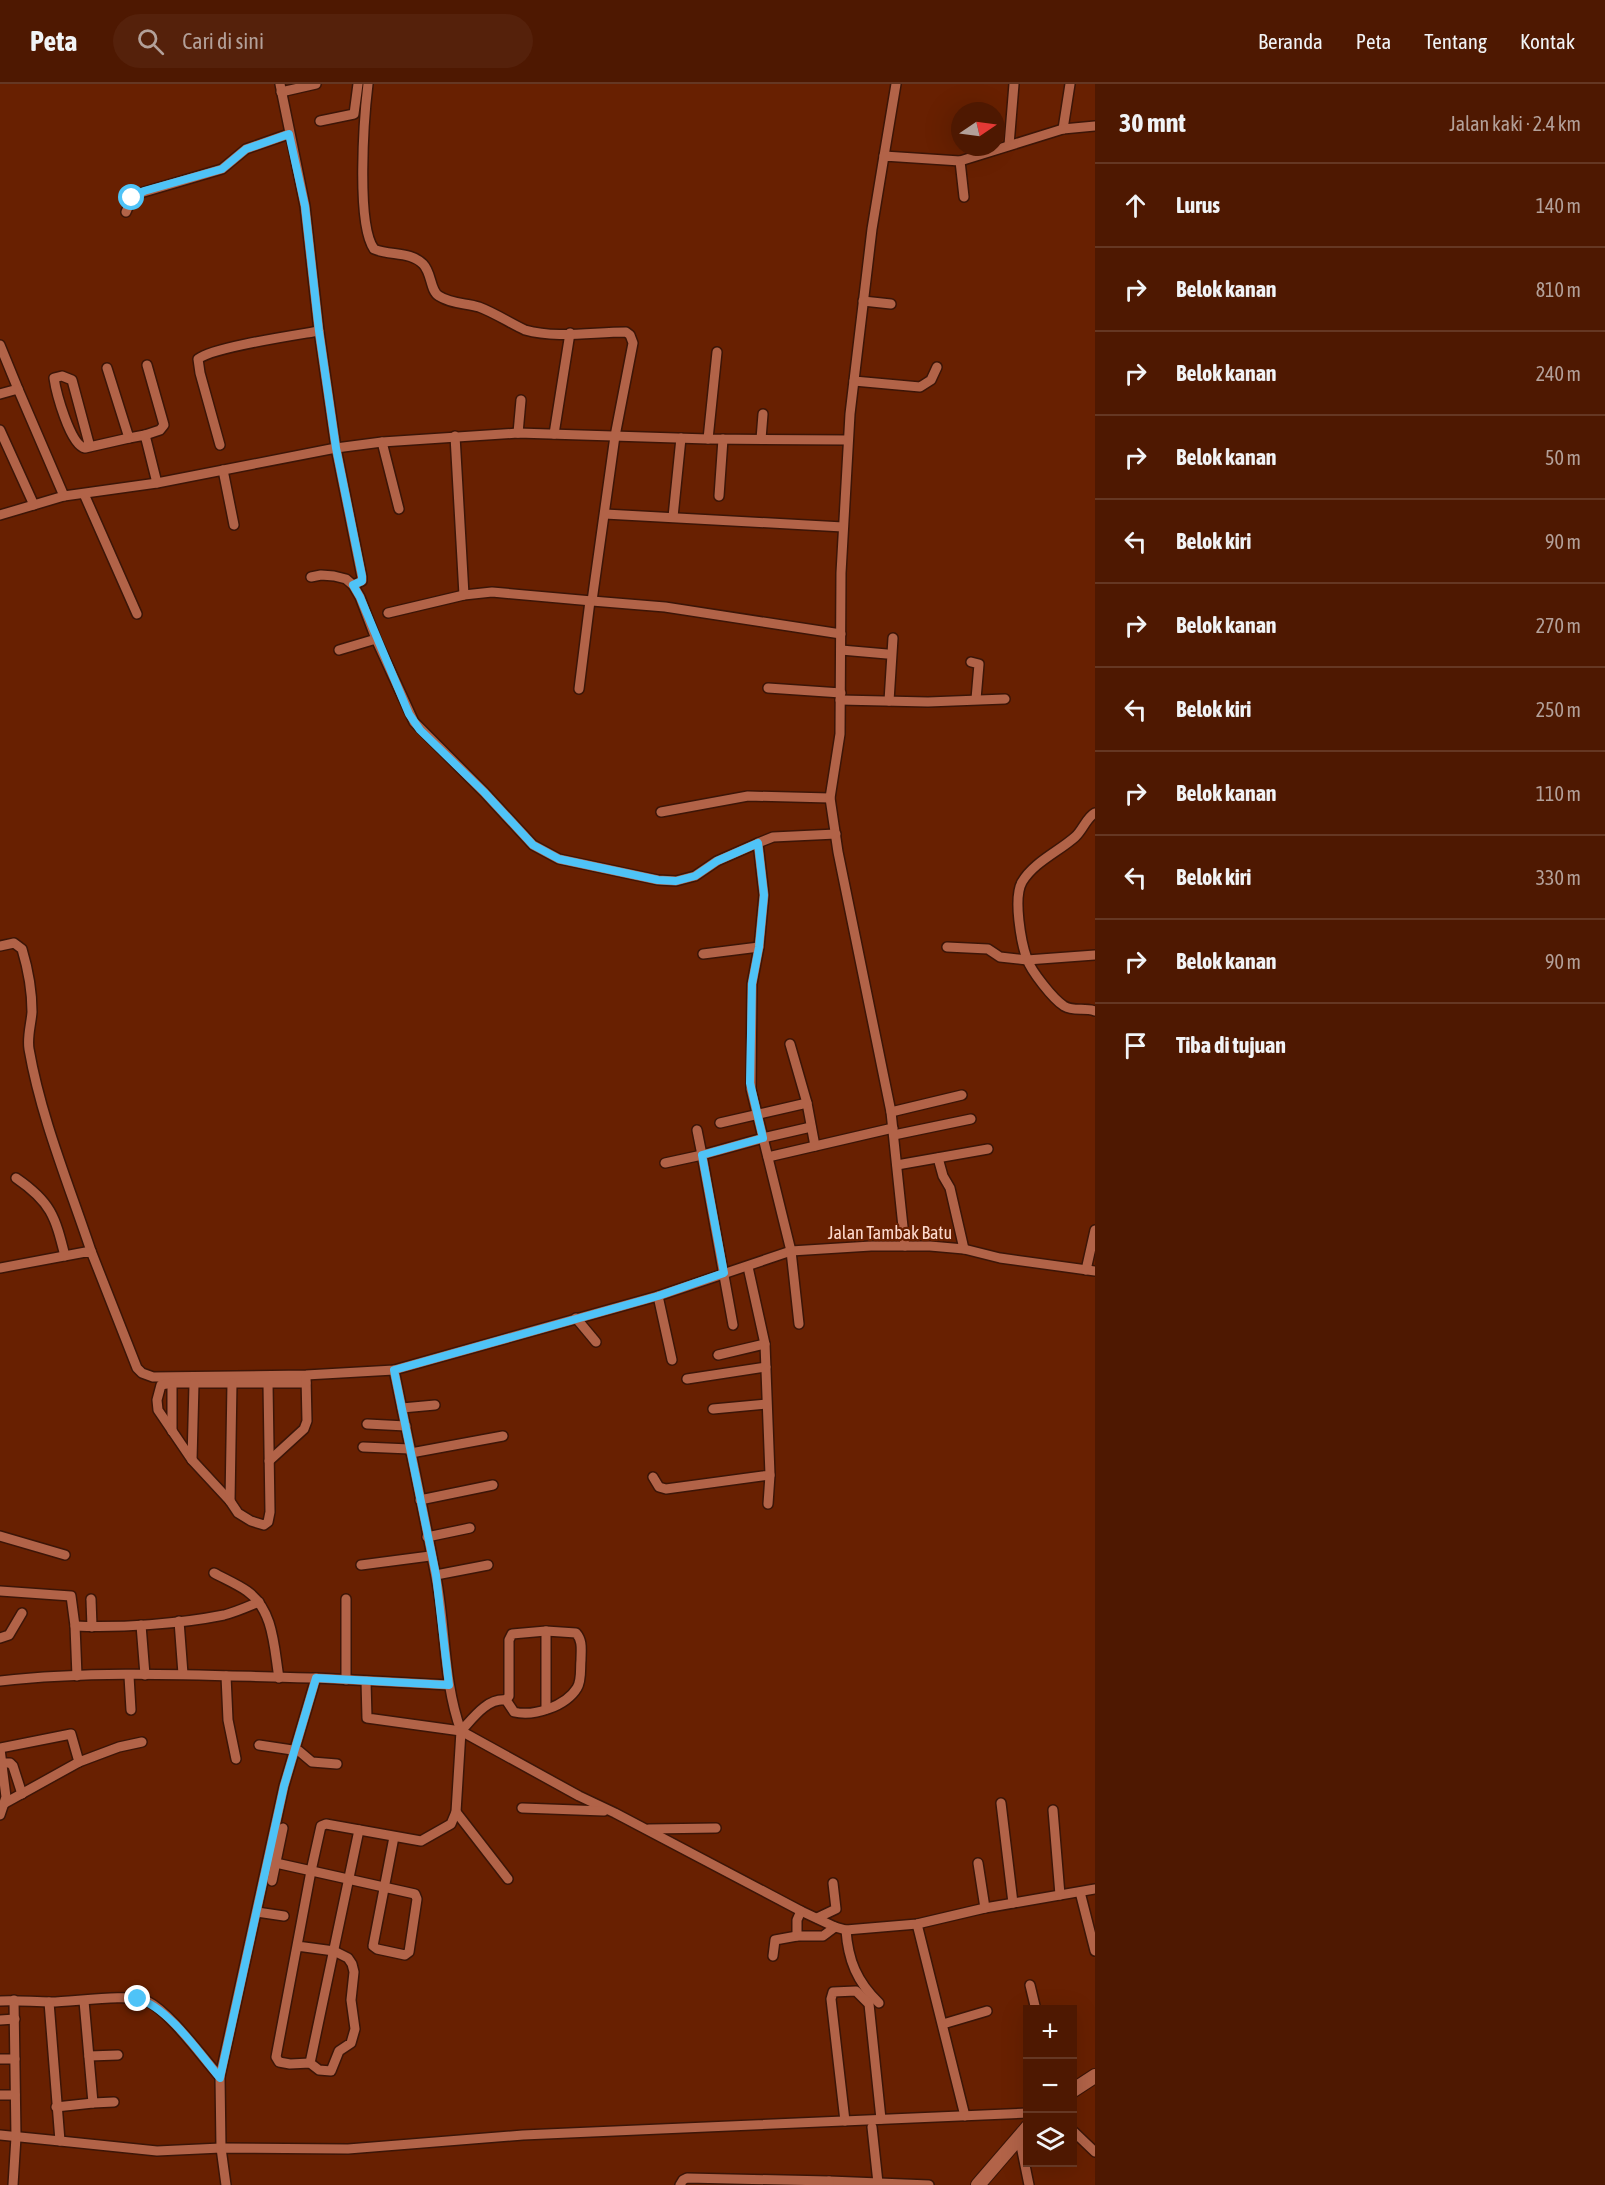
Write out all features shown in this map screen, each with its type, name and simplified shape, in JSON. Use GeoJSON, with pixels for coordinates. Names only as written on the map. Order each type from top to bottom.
{"type":"FeatureCollection","features":[{"type":"Feature","properties":{"kind":"main road"},"geometry":{"type":"LineString","coordinates":[[1077,2088],[1095,2077]]}},
{"type":"Feature","properties":{"kind":"main road"},"geometry":{"type":"LineString","coordinates":[[978,2185],[1023,2131]]}},
{"type":"Feature","properties":{"kind":"street"},"geometry":{"type":"LineString","coordinates":[[316,84],[281,88],[305,206],[319,331],[336,448],[360,597],[376,639],[414,722],[533,845],[559,859],[658,880],[676,881],[695,876],[717,861],[773,837],[836,832]]}},
{"type":"Feature","properties":{"kind":"street"},"geometry":{"type":"LineString","coordinates":[[320,121],[354,114],[358,84]]}},
{"type":"Feature","properties":{"kind":"street"},"geometry":{"type":"LineString","coordinates":[[368,84],[364,129],[364,201],[370,242],[374,249],[414,257],[424,265],[429,273],[434,292],[448,301],[481,308],[533,332],[626,332],[633,343],[615,436],[579,689]]}},
{"type":"Feature","properties":{"kind":"street"},"geometry":{"type":"LineString","coordinates":[[896,84],[863,301],[848,440],[843,527],[840,734],[830,798],[838,852],[891,1112],[905,1246]]}},
{"type":"Feature","properties":{"kind":"street"},"geometry":{"type":"LineString","coordinates":[[1009,145],[1014,84]]}},
{"type":"Feature","properties":{"kind":"street"},"geometry":{"type":"LineString","coordinates":[[1063,129],[1070,84]]}},
{"type":"Feature","properties":{"kind":"street"},"geometry":{"type":"LineString","coordinates":[[884,156],[960,161],[1063,129],[1095,126]]}},
{"type":"Feature","properties":{"kind":"street"},"geometry":{"type":"LineString","coordinates":[[126,212],[132,198],[137,194],[222,169],[246,149],[289,134]]}},
{"type":"Feature","properties":{"kind":"street"},"geometry":{"type":"LineString","coordinates":[[960,161],[964,197]]}},
{"type":"Feature","properties":{"kind":"street"},"geometry":{"type":"LineString","coordinates":[[863,301],[891,304]]}},
{"type":"Feature","properties":{"kind":"street"},"geometry":{"type":"LineString","coordinates":[[219,445],[198,359],[202,355],[319,331]]}},
{"type":"Feature","properties":{"kind":"street"},"geometry":{"type":"LineString","coordinates":[[554,434],[570,333]]}},
{"type":"Feature","properties":{"kind":"street"},"geometry":{"type":"LineString","coordinates":[[0,345],[64,496]]}},
{"type":"Feature","properties":{"kind":"street"},"geometry":{"type":"LineString","coordinates":[[708,439],[717,352]]}},
{"type":"Feature","properties":{"kind":"street"},"geometry":{"type":"LineString","coordinates":[[90,447],[72,380],[62,376],[54,378],[72,436],[80,447],[90,447],[145,435],[160,430],[164,425],[147,364]]}},
{"type":"Feature","properties":{"kind":"street"},"geometry":{"type":"LineString","coordinates":[[854,381],[920,387],[931,380],[937,367]]}},
{"type":"Feature","properties":{"kind":"street"},"geometry":{"type":"LineString","coordinates":[[107,368],[129,438]]}},
{"type":"Feature","properties":{"kind":"street"},"geometry":{"type":"LineString","coordinates":[[0,394],[18,389]]}},
{"type":"Feature","properties":{"kind":"street"},"geometry":{"type":"LineString","coordinates":[[518,433],[521,400]]}},
{"type":"Feature","properties":{"kind":"street"},"geometry":{"type":"LineString","coordinates":[[761,439],[763,414]]}},
{"type":"Feature","properties":{"kind":"street"},"geometry":{"type":"LineString","coordinates":[[0,430],[34,505]]}},
{"type":"Feature","properties":{"kind":"street"},"geometry":{"type":"LineString","coordinates":[[0,515],[64,496],[157,483],[336,448],[382,442],[518,433],[708,439],[848,440]]}},
{"type":"Feature","properties":{"kind":"street"},"geometry":{"type":"LineString","coordinates":[[145,435],[157,483]]}},
{"type":"Feature","properties":{"kind":"street"},"geometry":{"type":"LineString","coordinates":[[455,436],[464,595]]}},
{"type":"Feature","properties":{"kind":"street"},"geometry":{"type":"LineString","coordinates":[[673,517],[681,438]]}},
{"type":"Feature","properties":{"kind":"street"},"geometry":{"type":"LineString","coordinates":[[719,496],[723,439]]}},
{"type":"Feature","properties":{"kind":"street"},"geometry":{"type":"LineString","coordinates":[[382,442],[399,508]]}},
{"type":"Feature","properties":{"kind":"street"},"geometry":{"type":"LineString","coordinates":[[223,470],[234,525]]}},
{"type":"Feature","properties":{"kind":"street"},"geometry":{"type":"LineString","coordinates":[[84,494],[137,614]]}},
{"type":"Feature","properties":{"kind":"street"},"geometry":{"type":"LineString","coordinates":[[605,514],[843,527]]}},
{"type":"Feature","properties":{"kind":"street"},"geometry":{"type":"LineString","coordinates":[[311,577],[334,576],[357,583]]}},
{"type":"Feature","properties":{"kind":"street"},"geometry":{"type":"LineString","coordinates":[[388,613],[464,595],[492,591],[665,608],[841,634]]}},
{"type":"Feature","properties":{"kind":"street"},"geometry":{"type":"LineString","coordinates":[[889,701],[893,638]]}},
{"type":"Feature","properties":{"kind":"street"},"geometry":{"type":"LineString","coordinates":[[339,650],[376,639]]}},
{"type":"Feature","properties":{"kind":"street"},"geometry":{"type":"LineString","coordinates":[[840,650],[887,654]]}},
{"type":"Feature","properties":{"kind":"street"},"geometry":{"type":"LineString","coordinates":[[971,662],[979,664],[976,699]]}},
{"type":"Feature","properties":{"kind":"street"},"geometry":{"type":"LineString","coordinates":[[768,688],[889,701],[1005,699]]}},
{"type":"Feature","properties":{"kind":"street"},"geometry":{"type":"LineString","coordinates":[[661,812],[748,796],[830,798]]}},
{"type":"Feature","properties":{"kind":"street"},"geometry":{"type":"LineString","coordinates":[[1095,813],[1090,816],[1075,837],[1032,870],[1022,883],[1018,895],[1018,912],[1027,960],[1061,1004],[1070,1010],[1095,1011]]}},
{"type":"Feature","properties":{"kind":"street"},"geometry":{"type":"LineString","coordinates":[[758,843],[764,895],[759,947],[752,984],[750,1083],[791,1251],[799,1324]]}},
{"type":"Feature","properties":{"kind":"street"},"geometry":{"type":"LineString","coordinates":[[0,946],[14,943],[22,949],[32,999],[28,1046],[37,1085],[49,1128],[91,1251],[137,1368],[142,1373],[153,1377],[306,1379]]}},
{"type":"Feature","properties":{"kind":"street"},"geometry":{"type":"LineString","coordinates":[[703,954],[759,947]]}},
{"type":"Feature","properties":{"kind":"street"},"geometry":{"type":"LineString","coordinates":[[946,947],[988,949],[1000,957],[1027,960],[1095,955]]}},
{"type":"Feature","properties":{"kind":"street"},"geometry":{"type":"LineString","coordinates":[[790,1044],[807,1104],[815,1146]]}},
{"type":"Feature","properties":{"kind":"street"},"geometry":{"type":"LineString","coordinates":[[891,1112],[962,1095]]}},
{"type":"Feature","properties":{"kind":"street"},"geometry":{"type":"LineString","coordinates":[[720,1123],[807,1104]]}},
{"type":"Feature","properties":{"kind":"street"},"geometry":{"type":"LineString","coordinates":[[768,1157],[894,1131],[971,1119]]}},
{"type":"Feature","properties":{"kind":"street"},"geometry":{"type":"LineString","coordinates":[[664,1163],[812,1127]]}},
{"type":"Feature","properties":{"kind":"street"},"geometry":{"type":"LineString","coordinates":[[697,1130],[733,1325]]}},
{"type":"Feature","properties":{"kind":"street"},"geometry":{"type":"LineString","coordinates":[[897,1165],[988,1149]]}},
{"type":"Feature","properties":{"kind":"street"},"geometry":{"type":"LineString","coordinates":[[938,1158],[951,1191],[964,1249]]}},
{"type":"Feature","properties":{"kind":"street"},"geometry":{"type":"LineString","coordinates":[[16,1178],[40,1196],[52,1213],[65,1256]]}},
{"type":"Feature","properties":{"kind":"street"},"geometry":{"type":"LineString","coordinates":[[1091,1271],[1095,1230]]}},
{"type":"Feature","properties":{"kind":"street","name":"Jalan Tambak Batu"},"geometry":{"type":"LineString","coordinates":[[306,1379],[394,1370],[658,1296],[791,1251],[871,1246],[964,1249],[1000,1258],[1091,1271]]}},
{"type":"Feature","properties":{"kind":"street"},"geometry":{"type":"LineString","coordinates":[[0,1268],[91,1251]]}},
{"type":"Feature","properties":{"kind":"street"},"geometry":{"type":"LineString","coordinates":[[748,1266],[765,1344],[770,1475],[768,1504]]}},
{"type":"Feature","properties":{"kind":"street"},"geometry":{"type":"LineString","coordinates":[[658,1296],[672,1360]]}},
{"type":"Feature","properties":{"kind":"street"},"geometry":{"type":"LineString","coordinates":[[576,1318],[596,1342]]}},
{"type":"Feature","properties":{"kind":"street"},"geometry":{"type":"LineString","coordinates":[[718,1355],[765,1344]]}},
{"type":"Feature","properties":{"kind":"street"},"geometry":{"type":"LineString","coordinates":[[687,1378],[766,1367]]}},
{"type":"Feature","properties":{"kind":"street"},"geometry":{"type":"LineString","coordinates":[[297,1946],[334,1952],[348,1958],[352,1964],[354,1972],[351,2000],[355,2024],[354,2034],[351,2043],[339,2051],[331,2071],[319,2070],[310,2063],[279,2062],[276,2057],[311,1871],[321,1826],[326,1824],[421,1840],[451,1824],[456,1812],[461,1731],[449,1685],[436,1575],[430,1556],[394,1370]]}},
{"type":"Feature","properties":{"kind":"street"},"geometry":{"type":"LineString","coordinates":[[268,1384],[270,1512],[268,1522],[264,1525],[238,1513],[230,1501],[192,1461],[158,1410],[159,1386],[172,1383],[268,1384],[306,1379]]}},
{"type":"Feature","properties":{"kind":"street"},"geometry":{"type":"LineString","coordinates":[[269,1461],[304,1429],[307,1421],[306,1379]]}},
{"type":"Feature","properties":{"kind":"street"},"geometry":{"type":"LineString","coordinates":[[172,1383],[172,1431]]}},
{"type":"Feature","properties":{"kind":"street"},"geometry":{"type":"LineString","coordinates":[[230,1501],[232,1383]]}},
{"type":"Feature","properties":{"kind":"street"},"geometry":{"type":"LineString","coordinates":[[192,1461],[194,1384]]}},
{"type":"Feature","properties":{"kind":"street"},"geometry":{"type":"LineString","coordinates":[[713,1408],[766,1404]]}},
{"type":"Feature","properties":{"kind":"street"},"geometry":{"type":"LineString","coordinates":[[402,1408],[435,1405]]}},
{"type":"Feature","properties":{"kind":"street"},"geometry":{"type":"LineString","coordinates":[[367,1424],[406,1426]]}},
{"type":"Feature","properties":{"kind":"street"},"geometry":{"type":"LineString","coordinates":[[363,1447],[411,1451],[503,1436]]}},
{"type":"Feature","properties":{"kind":"street"},"geometry":{"type":"LineString","coordinates":[[653,1477],[660,1487],[666,1489],[770,1475]]}},
{"type":"Feature","properties":{"kind":"street"},"geometry":{"type":"LineString","coordinates":[[420,1500],[493,1485]]}},
{"type":"Feature","properties":{"kind":"street"},"geometry":{"type":"LineString","coordinates":[[427,1537],[471,1528]]}},
{"type":"Feature","properties":{"kind":"street"},"geometry":{"type":"LineString","coordinates":[[0,1536],[65,1555]]}},
{"type":"Feature","properties":{"kind":"street"},"geometry":{"type":"LineString","coordinates":[[361,1565],[430,1556]]}},
{"type":"Feature","properties":{"kind":"street"},"geometry":{"type":"LineString","coordinates":[[436,1575],[488,1565]]}},
{"type":"Feature","properties":{"kind":"street"},"geometry":{"type":"LineString","coordinates":[[214,1573],[248,1592],[259,1602],[268,1617],[279,1678]]}},
{"type":"Feature","properties":{"kind":"street"},"geometry":{"type":"LineString","coordinates":[[0,1591],[69,1595],[72,1599],[75,1626],[77,1676]]}},
{"type":"Feature","properties":{"kind":"street"},"geometry":{"type":"LineString","coordinates":[[92,1599],[92,1627]]}},
{"type":"Feature","properties":{"kind":"street"},"geometry":{"type":"LineString","coordinates":[[346,1599],[346,1680]]}},
{"type":"Feature","properties":{"kind":"street"},"geometry":{"type":"LineString","coordinates":[[75,1626],[179,1622],[226,1615],[259,1602]]}},
{"type":"Feature","properties":{"kind":"street"},"geometry":{"type":"LineString","coordinates":[[0,1638],[9,1635],[22,1613]]}},
{"type":"Feature","properties":{"kind":"street"},"geometry":{"type":"LineString","coordinates":[[179,1622],[183,1674]]}},
{"type":"Feature","properties":{"kind":"street"},"geometry":{"type":"LineString","coordinates":[[141,1625],[145,1675]]}},
{"type":"Feature","properties":{"kind":"street"},"geometry":{"type":"LineString","coordinates":[[546,1631],[546,1709]]}},
{"type":"Feature","properties":{"kind":"street"},"geometry":{"type":"LineString","coordinates":[[546,1631],[576,1633],[581,1642],[580,1681],[576,1690],[546,1709],[529,1714],[514,1712],[506,1700],[509,1696],[509,1640],[512,1634],[546,1631]]}},
{"type":"Feature","properties":{"kind":"street"},"geometry":{"type":"LineString","coordinates":[[0,1681],[46,1676],[183,1674],[449,1685]]}},
{"type":"Feature","properties":{"kind":"street"},"geometry":{"type":"LineString","coordinates":[[129,1676],[131,1710]]}},
{"type":"Feature","properties":{"kind":"street"},"geometry":{"type":"LineString","coordinates":[[226,1676],[228,1720],[236,1759]]}},
{"type":"Feature","properties":{"kind":"street"},"geometry":{"type":"LineString","coordinates":[[226,2185],[221,2148],[220,2078],[284,1786],[316,1678]]}},
{"type":"Feature","properties":{"kind":"street"},"geometry":{"type":"LineString","coordinates":[[366,1681],[367,1718],[461,1731],[579,1796],[835,1927],[846,1930],[917,1924],[985,1908],[1095,1889]]}},
{"type":"Feature","properties":{"kind":"street"},"geometry":{"type":"LineString","coordinates":[[461,1731],[494,1700],[506,1700]]}},
{"type":"Feature","properties":{"kind":"street"},"geometry":{"type":"LineString","coordinates":[[0,1815],[5,1803],[0,1748],[71,1734],[79,1762]]}},
{"type":"Feature","properties":{"kind":"street"},"geometry":{"type":"LineString","coordinates":[[5,1803],[79,1762],[119,1747],[142,1742]]}},
{"type":"Feature","properties":{"kind":"street"},"geometry":{"type":"LineString","coordinates":[[259,1745],[299,1751],[312,1762],[337,1764]]}},
{"type":"Feature","properties":{"kind":"street"},"geometry":{"type":"LineString","coordinates":[[2,1763],[10,1763],[13,1766],[22,1794]]}},
{"type":"Feature","properties":{"kind":"street"},"geometry":{"type":"LineString","coordinates":[[1001,1803],[1013,1903]]}},
{"type":"Feature","properties":{"kind":"street"},"geometry":{"type":"LineString","coordinates":[[522,1808],[597,1810],[615,1813]]}},
{"type":"Feature","properties":{"kind":"street"},"geometry":{"type":"LineString","coordinates":[[1053,1810],[1060,1895]]}},
{"type":"Feature","properties":{"kind":"street"},"geometry":{"type":"LineString","coordinates":[[456,1812],[508,1879]]}},
{"type":"Feature","properties":{"kind":"street"},"geometry":{"type":"LineString","coordinates":[[647,1830],[716,1827]]}},
{"type":"Feature","properties":{"kind":"street"},"geometry":{"type":"LineString","coordinates":[[272,1881],[283,1828]]}},
{"type":"Feature","properties":{"kind":"street"},"geometry":{"type":"LineString","coordinates":[[310,2063],[359,1830]]}},
{"type":"Feature","properties":{"kind":"street"},"geometry":{"type":"LineString","coordinates":[[276,1863],[386,1887],[417,1896],[408,1954],[377,1949],[373,1946],[386,1887],[394,1837]]}},
{"type":"Feature","properties":{"kind":"street"},"geometry":{"type":"LineString","coordinates":[[978,1863],[985,1908]]}},
{"type":"Feature","properties":{"kind":"street"},"geometry":{"type":"LineString","coordinates":[[817,1918],[836,1909],[833,1883]]}},
{"type":"Feature","properties":{"kind":"street"},"geometry":{"type":"LineString","coordinates":[[1080,1892],[1095,1951]]}},
{"type":"Feature","properties":{"kind":"street"},"geometry":{"type":"LineString","coordinates":[[797,1936],[797,1920],[801,1911]]}},
{"type":"Feature","properties":{"kind":"street"},"geometry":{"type":"LineString","coordinates":[[257,1912],[284,1916]]}},
{"type":"Feature","properties":{"kind":"street"},"geometry":{"type":"LineString","coordinates":[[917,1924],[965,2116]]}},
{"type":"Feature","properties":{"kind":"street"},"geometry":{"type":"LineString","coordinates":[[772,1956],[775,1940],[797,1936],[823,1936],[835,1927]]}},
{"type":"Feature","properties":{"kind":"street"},"geometry":{"type":"LineString","coordinates":[[846,1930],[847,1947],[857,1977],[869,1994],[879,2002]]}},
{"type":"Feature","properties":{"kind":"street"},"geometry":{"type":"LineString","coordinates":[[1029,1985],[1035,2005]]}},
{"type":"Feature","properties":{"kind":"street"},"geometry":{"type":"LineString","coordinates":[[845,2121],[831,1995],[836,1991],[856,1991],[869,2004],[882,2119]]}},
{"type":"Feature","properties":{"kind":"street"},"geometry":{"type":"LineString","coordinates":[[0,2001],[131,1999],[148,2002],[167,2016],[220,2078]]}},
{"type":"Feature","properties":{"kind":"street"},"geometry":{"type":"LineString","coordinates":[[13,2185],[14,2000]]}},
{"type":"Feature","properties":{"kind":"street"},"geometry":{"type":"LineString","coordinates":[[84,2001],[93,2103]]}},
{"type":"Feature","properties":{"kind":"street"},"geometry":{"type":"LineString","coordinates":[[49,2002],[60,2141]]}},
{"type":"Feature","properties":{"kind":"street"},"geometry":{"type":"LineString","coordinates":[[943,2024],[987,2011]]}},
{"type":"Feature","properties":{"kind":"street"},"geometry":{"type":"LineString","coordinates":[[0,2020],[15,2019]]}},
{"type":"Feature","properties":{"kind":"street"},"geometry":{"type":"LineString","coordinates":[[89,2056],[118,2055]]}},
{"type":"Feature","properties":{"kind":"street"},"geometry":{"type":"LineString","coordinates":[[0,2059],[15,2059]]}},
{"type":"Feature","properties":{"kind":"street"},"geometry":{"type":"LineString","coordinates":[[1,2095],[15,2095]]}},
{"type":"Feature","properties":{"kind":"street"},"geometry":{"type":"LineString","coordinates":[[56,2107],[114,2102]]}},
{"type":"Feature","properties":{"kind":"street"},"geometry":{"type":"LineString","coordinates":[[0,2135],[157,2151],[221,2148],[348,2149],[559,2133],[1023,2113]]}},
{"type":"Feature","properties":{"kind":"street"},"geometry":{"type":"LineString","coordinates":[[872,2127],[878,2183]]}},
{"type":"Feature","properties":{"kind":"street"},"geometry":{"type":"LineString","coordinates":[[1077,2135],[1095,2152]]}},
{"type":"Feature","properties":{"kind":"street"},"geometry":{"type":"LineString","coordinates":[[1027,2167],[1029,2185]]}},
{"type":"Feature","properties":{"kind":"street"},"geometry":{"type":"LineString","coordinates":[[680,2185],[687,2178],[715,2181],[928,2185]]}},
{"type":"Feature","properties":{"kind":"route"},"geometry":{"type":"LineString","coordinates":[[132,198],[144,191],[222,169],[246,149],[289,134],[305,206],[319,331],[336,448],[362,576],[362,581],[353,585],[409,714],[420,730],[484,792],[533,845],[546,853],[559,859],[658,880],[676,881],[695,876],[717,861],[758,843],[764,895],[761,933],[752,984],[750,1083],[763,1138],[702,1155],[724,1273],[658,1296],[394,1370],[430,1556],[436,1575],[449,1685],[316,1678],[284,1786],[220,2078],[167,2016],[148,2002],[138,1999]]}}]}
